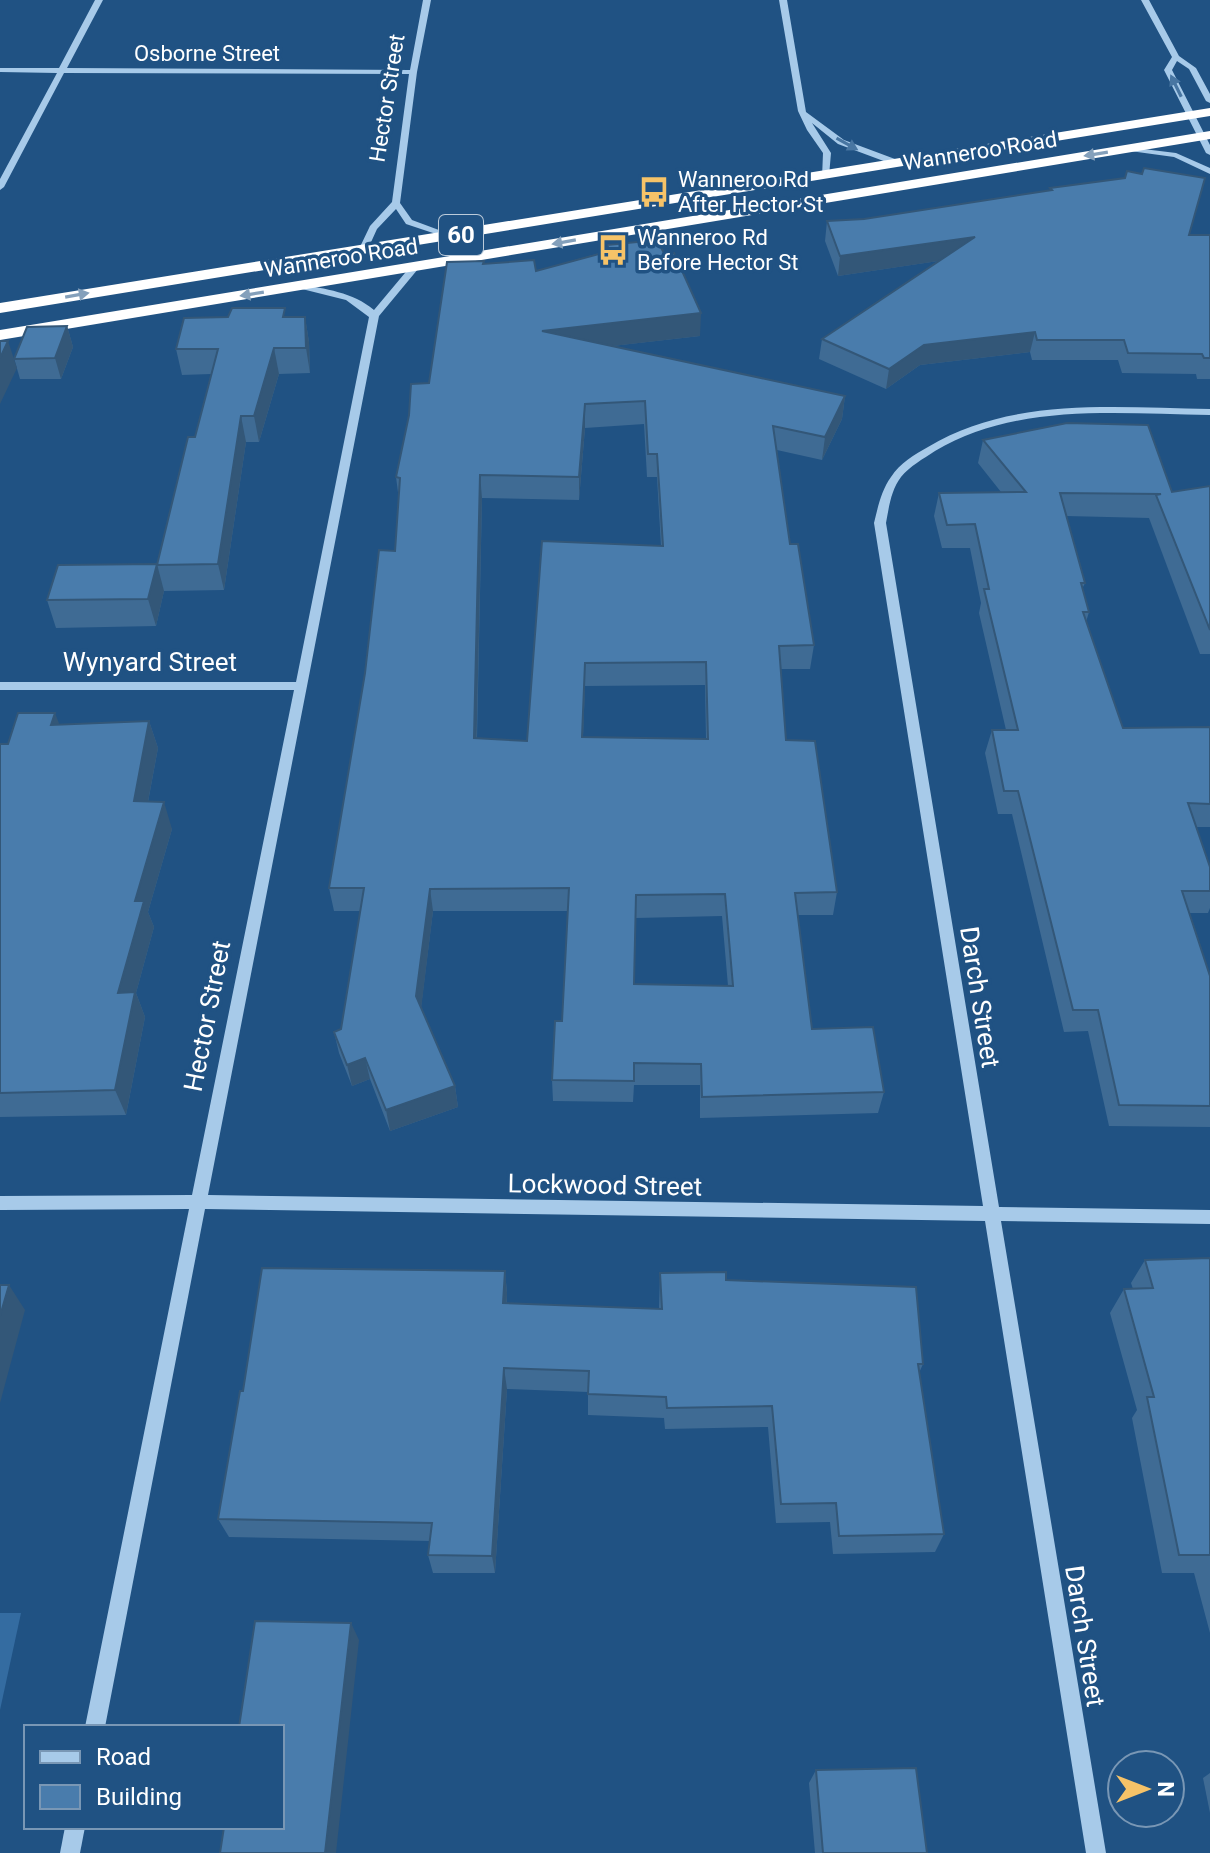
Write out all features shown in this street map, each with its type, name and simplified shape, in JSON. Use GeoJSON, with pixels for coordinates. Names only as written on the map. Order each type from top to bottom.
{"type":"FeatureCollection","features":[{"type":"Feature","properties":{"kind":"highway","name":"Wanneroo Road"},"geometry":{"type":"LineString","coordinates":[[0,308],[1210,112]]}},
{"type":"Feature","properties":{"kind":"highway","name":"Wanneroo Road"},"geometry":{"type":"LineString","coordinates":[[0,335],[1205,136]]}},
{"type":"Feature","properties":{"kind":"street"},"geometry":{"type":"LineString","coordinates":[[0,187],[99,0]]}},
{"type":"Feature","properties":{"kind":"street","name":"Hector Street"},"geometry":{"type":"LineString","coordinates":[[396,203],[413,72],[427,0]]}},
{"type":"Feature","properties":{"kind":"street"},"geometry":{"type":"LineString","coordinates":[[783,0],[802,111],[827,153],[825,176]]}},
{"type":"Feature","properties":{"kind":"street"},"geometry":{"type":"LineString","coordinates":[[1145,0],[1176,57],[1210,82]]}},
{"type":"Feature","properties":{"kind":"street"},"geometry":{"type":"LineString","coordinates":[[1176,57],[1168,70],[1205,136],[1210,153]]}},
{"type":"Feature","properties":{"kind":"street","name":"Osborne Street"},"geometry":{"type":"LineString","coordinates":[[0,70],[413,72]]}},
{"type":"Feature","properties":{"kind":"street"},"geometry":{"type":"LineString","coordinates":[[1194,73],[1210,101]]}},
{"type":"Feature","properties":{"kind":"street"},"geometry":{"type":"LineString","coordinates":[[802,111],[841,142],[900,164]]}},
{"type":"Feature","properties":{"kind":"street"},"geometry":{"type":"LineString","coordinates":[[1130,149],[1176,155],[1210,171]]}},
{"type":"Feature","properties":{"kind":"street"},"geometry":{"type":"LineString","coordinates":[[364,249],[373,228],[396,203],[409,222],[451,236]]}},
{"type":"Feature","properties":{"kind":"street","name":"Hector Street"},"geometry":{"type":"LineString","coordinates":[[95,1725],[374,316],[413,269]]}},
{"type":"Feature","properties":{"kind":"street"},"geometry":{"type":"LineString","coordinates":[[299,287],[344,295],[364,306],[374,316]]}},
{"type":"Feature","properties":{"kind":"street","name":"Darch Street"},"geometry":{"type":"LineString","coordinates":[[1096,1853],[880,523],[887,494],[900,472],[927,452],[985,423],[1008,417],[1063,412],[1210,412]]}},
{"type":"Feature","properties":{"kind":"street","name":"Wynyard Street"},"geometry":{"type":"LineString","coordinates":[[0,686],[299,686]]}},
{"type":"Feature","properties":{"kind":"street","name":"Lockwood Street"},"geometry":{"type":"LineString","coordinates":[[0,1203],[199,1202],[1210,1217]]}},
{"type":"Feature","properties":{"kind":"street"},"geometry":{"type":"LineString","coordinates":[[70,1853],[75,1829]]}},
{"type":"Feature","properties":{"kind":"shaded area"},"geometry":{"type":"Polygon","coordinates":[[[0,1613],[21,1613],[0,1710],[0,1613]]]}},
{"type":"Feature","properties":{"kind":"building"},"geometry":{"type":"Polygon","coordinates":[[[1144,168],[1205,178],[1189,235],[1210,235],[1210,358],[1204,358],[1202,354],[1128,353],[1124,340],[1037,340],[1035,332],[924,345],[889,369],[822,339],[975,237],[840,256],[827,221],[864,219],[1125,178],[1127,171],[1142,174],[1144,168]]]}},
{"type":"Feature","properties":{"kind":"building"},"geometry":{"type":"Polygon","coordinates":[[[657,240],[665,255],[674,253],[701,313],[542,331],[845,396],[825,437],[773,426],[790,544],[798,544],[814,645],[779,646],[786,740],[815,741],[837,892],[795,893],[812,1029],[873,1027],[884,1092],[702,1097],[701,1064],[634,1063],[634,1081],[552,1080],[555,1021],[562,1021],[569,888],[430,889],[416,996],[455,1086],[386,1110],[365,1058],[347,1065],[334,1032],[341,1029],[364,888],[329,888],[365,673],[379,550],[395,551],[400,478],[396,477],[409,415],[411,384],[429,383],[447,262],[484,261],[483,264],[534,260],[536,271],[610,251],[607,245],[657,240]],[[645,401],[585,404],[579,477],[480,475],[474,738],[527,741],[542,541],[663,546],[657,454],[648,454],[645,401]],[[706,662],[585,663],[582,737],[708,739],[706,662]],[[725,894],[636,895],[634,984],[733,986],[725,894]]]}},
{"type":"Feature","properties":{"kind":"building"},"geometry":{"type":"Polygon","coordinates":[[[232,308],[285,308],[283,317],[305,317],[306,348],[274,348],[254,416],[241,416],[218,564],[157,565],[188,437],[195,437],[218,349],[176,349],[184,318],[228,317],[232,308]]]}},
{"type":"Feature","properties":{"kind":"building"},"geometry":{"type":"Polygon","coordinates":[[[67,326],[55,358],[14,359],[27,327],[67,326]]]}},
{"type":"Feature","properties":{"kind":"building"},"geometry":{"type":"Polygon","coordinates":[[[0,341],[8,341],[0,358],[0,341]]]}},
{"type":"Feature","properties":{"kind":"building"},"geometry":{"type":"Polygon","coordinates":[[[1067,423],[1148,425],[1172,492],[1210,486],[1210,630],[1156,495],[1161,494],[1060,493],[1085,583],[1081,583],[1089,612],[1083,612],[1123,728],[1210,727],[1210,804],[1188,803],[1210,867],[1210,891],[1182,891],[1210,976],[1210,1106],[1119,1105],[1098,1010],[1073,1010],[1018,791],[1004,791],[992,730],[1018,730],[984,589],[989,589],[975,524],[947,525],[939,493],[1026,492],[983,440],[1067,423]]]}},
{"type":"Feature","properties":{"kind":"building"},"geometry":{"type":"Polygon","coordinates":[[[157,564],[148,599],[47,600],[58,565],[157,564]]]}},
{"type":"Feature","properties":{"kind":"building"},"geometry":{"type":"Polygon","coordinates":[[[18,713],[55,713],[51,725],[149,721],[134,801],[164,802],[135,901],[144,901],[118,993],[135,992],[115,1090],[0,1093],[0,744],[8,744],[18,713]]]}},
{"type":"Feature","properties":{"kind":"building"},"geometry":{"type":"Polygon","coordinates":[[[1210,1258],[1210,1555],[1179,1555],[1147,1397],[1154,1397],[1124,1289],[1153,1288],[1145,1260],[1210,1258]]]}},
{"type":"Feature","properties":{"kind":"building"},"geometry":{"type":"Polygon","coordinates":[[[262,1268],[505,1271],[503,1303],[662,1309],[660,1273],[726,1272],[726,1280],[916,1287],[923,1364],[918,1364],[944,1534],[839,1536],[836,1503],[781,1504],[772,1406],[667,1408],[666,1397],[588,1394],[589,1371],[504,1368],[492,1556],[428,1555],[432,1523],[218,1519],[240,1391],[243,1391],[262,1268]]]}},
{"type":"Feature","properties":{"kind":"building"},"geometry":{"type":"Polygon","coordinates":[[[0,1285],[9,1285],[0,1316],[0,1285]]]}},
{"type":"Feature","properties":{"kind":"building"},"geometry":{"type":"Polygon","coordinates":[[[255,1621],[351,1623],[325,1853],[220,1853],[224,1829],[284,1829],[284,1725],[239,1725],[255,1621]]]}},
{"type":"Feature","properties":{"kind":"building"},"geometry":{"type":"Polygon","coordinates":[[[916,1768],[927,1853],[823,1853],[816,1770],[916,1768]]]}},
{"type":"Feature","properties":{"kind":"place","name":"Wanneroo Rd After Hector St"},"geometry":{"type":"Point","coordinates":[654,192]}},
{"type":"Feature","properties":{"kind":"place","name":"Wanneroo Rd Before Hector St"},"geometry":{"type":"Point","coordinates":[613,250]}}]}
